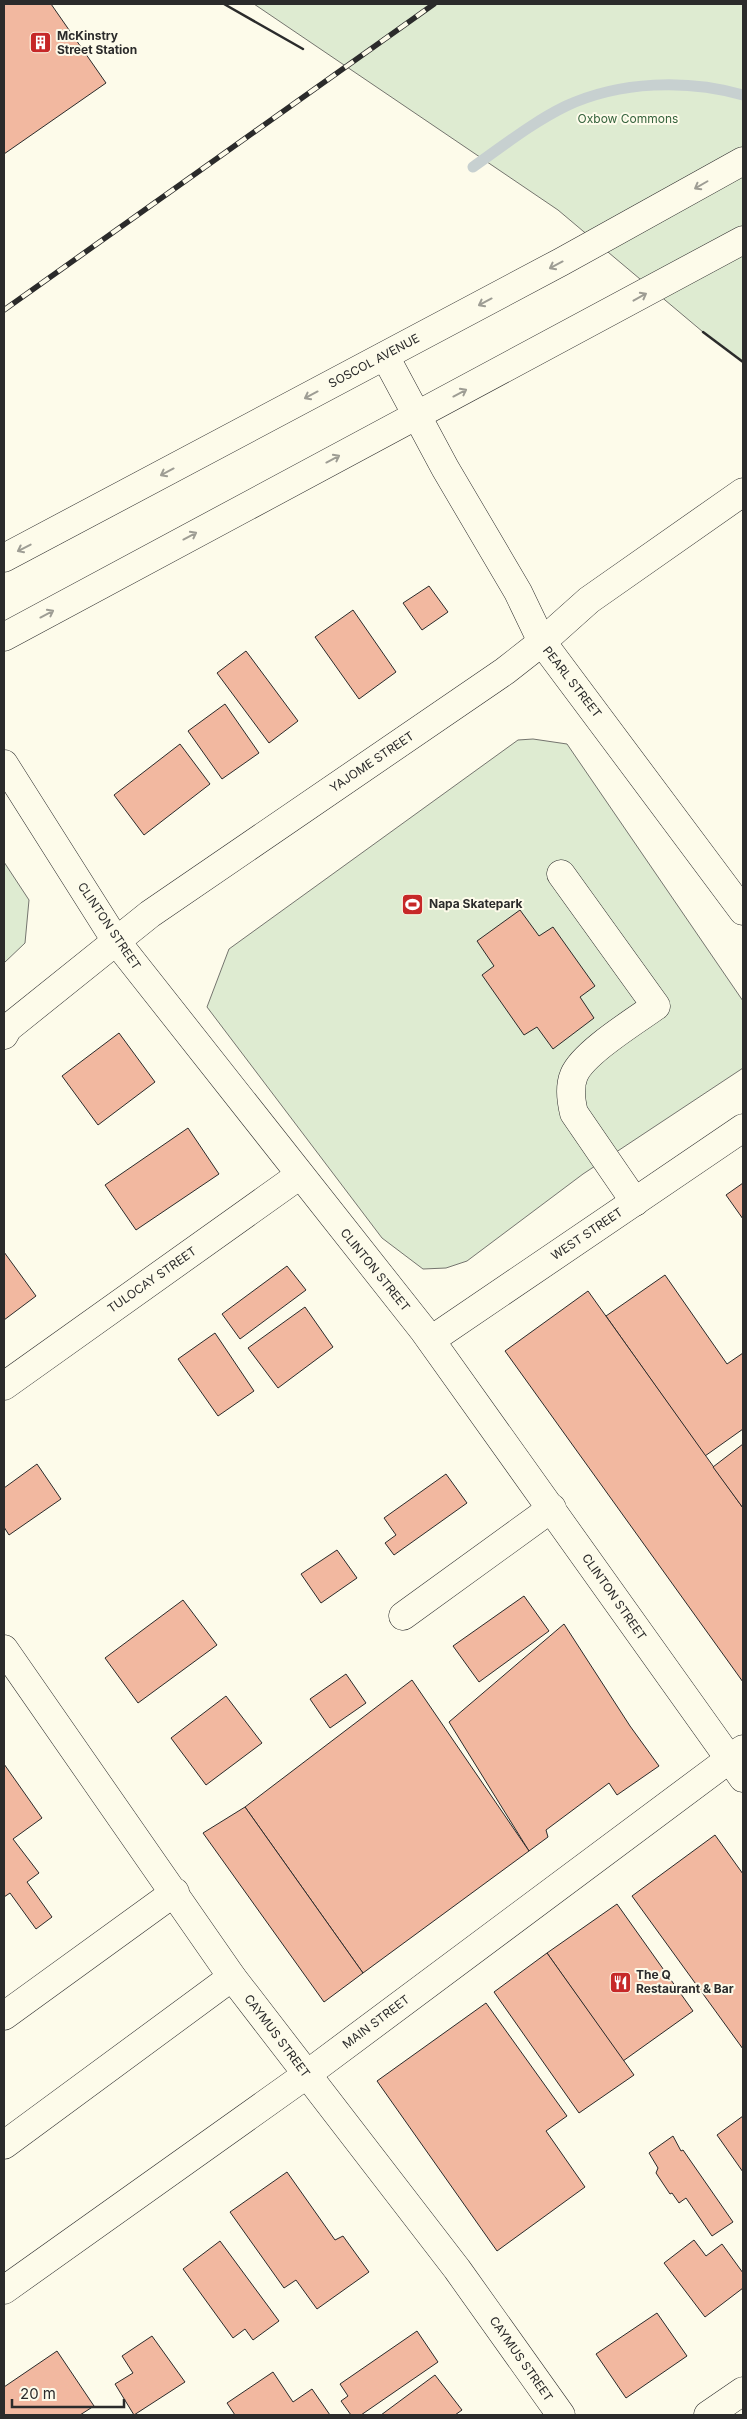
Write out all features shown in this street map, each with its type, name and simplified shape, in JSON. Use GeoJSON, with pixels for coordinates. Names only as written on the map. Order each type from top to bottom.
{"type":"FeatureCollection","features":[{"type":"Feature","properties":{"kind":"street","name":"SOSCOL AVENUE"},"geometry":{"type":"LineString","coordinates":[[4,558],[385,356],[743,161]]}},
{"type":"Feature","properties":{"kind":"street"},"geometry":{"type":"LineString","coordinates":[[4,637],[743,240]]}},
{"type":"Feature","properties":{"kind":"street","name":"PEARL STREET"},"geometry":{"type":"LineString","coordinates":[[385,356],[444,468],[518,592],[542,642],[743,911]]}},
{"type":"Feature","properties":{"kind":"street","name":"YAJOME STREET"},"geometry":{"type":"LineString","coordinates":[[4,1035],[8,1028],[158,909],[505,671],[542,642],[589,600],[743,492]]}},
{"type":"Feature","properties":{"kind":"street","name":"CLINTON STREET"},"geometry":{"type":"LineString","coordinates":[[4,764],[116,941],[431,1340],[739,1762]]}},
{"type":"Feature","properties":{"kind":"street"},"geometry":{"type":"LineString","coordinates":[[561,874],[656,1006],[582,1062],[573,1076],[570,1096],[574,1114],[635,1202]]}},
{"type":"Feature","properties":{"kind":"street","name":"WEST STREET"},"geometry":{"type":"LineString","coordinates":[[431,1340],[743,1128]]}},
{"type":"Feature","properties":{"kind":"street","name":"TULOCAY STREET"},"geometry":{"type":"LineString","coordinates":[[4,1386],[300,1175]]}},
{"type":"Feature","properties":{"kind":"street"},"geometry":{"type":"LineString","coordinates":[[403,1616],[552,1508]]}},
{"type":"Feature","properties":{"kind":"street","name":"CAYMUS STREET"},"geometry":{"type":"LineString","coordinates":[[4,1649],[175,1892],[232,1977],[457,2269],[561,2415]]}},
{"type":"Feature","properties":{"kind":"street","name":"MAIN STREET"},"geometry":{"type":"LineString","coordinates":[[4,2290],[306,2075],[739,1762]]}},
{"type":"Feature","properties":{"kind":"street"},"geometry":{"type":"LineString","coordinates":[[4,2016],[175,1892]]}},
{"type":"Feature","properties":{"kind":"street"},"geometry":{"type":"LineString","coordinates":[[4,2145],[232,1977]]}},
{"type":"Feature","properties":{"kind":"street"},"geometry":{"type":"LineString","coordinates":[[708,2415],[743,2391]]}},
{"type":"Feature","properties":{"kind":"green space","name":"Oxbow Commons"},"geometry":{"type":"Polygon","coordinates":[[[254,4],[743,4],[743,362],[703,332],[558,210],[254,4]]]}},
{"type":"Feature","properties":{"kind":"green space"},"geometry":{"type":"Polygon","coordinates":[[[533,739],[567,744],[743,1001],[743,1068],[583,1174],[467,1261],[446,1268],[423,1269],[382,1238],[207,1007],[229,949],[518,740],[533,739]]]}},
{"type":"Feature","properties":{"kind":"green space"},"geometry":{"type":"Polygon","coordinates":[[[4,862],[29,900],[25,943],[4,963],[4,862]]]}},
{"type":"Feature","properties":{"kind":"building","name":"McKinstry Street Station"},"geometry":{"type":"Polygon","coordinates":[[[4,4],[51,4],[106,83],[4,154],[4,4]]]}},
{"type":"Feature","properties":{"kind":"building"},"geometry":{"type":"Polygon","coordinates":[[[429,586],[448,612],[422,630],[403,603],[429,586]]]}},
{"type":"Feature","properties":{"kind":"building"},"geometry":{"type":"Polygon","coordinates":[[[353,610],[396,672],[359,699],[315,637],[353,610]]]}},
{"type":"Feature","properties":{"kind":"building"},"geometry":{"type":"Polygon","coordinates":[[[246,651],[298,721],[269,743],[217,673],[246,651]]]}},
{"type":"Feature","properties":{"kind":"building"},"geometry":{"type":"Polygon","coordinates":[[[225,704],[259,753],[222,779],[188,731],[225,704]]]}},
{"type":"Feature","properties":{"kind":"building"},"geometry":{"type":"Polygon","coordinates":[[[180,744],[210,784],[144,835],[114,795],[180,744]]]}},
{"type":"Feature","properties":{"kind":"building"},"geometry":{"type":"Polygon","coordinates":[[[520,910],[539,936],[553,927],[595,986],[580,997],[594,1018],[553,1049],[537,1027],[524,1035],[482,975],[494,966],[477,941],[520,910]]]}},
{"type":"Feature","properties":{"kind":"building"},"geometry":{"type":"Polygon","coordinates":[[[119,1033],[155,1082],[98,1125],[62,1076],[119,1033]]]}},
{"type":"Feature","properties":{"kind":"building"},"geometry":{"type":"Polygon","coordinates":[[[188,1128],[219,1174],[136,1230],[105,1185],[188,1128]]]}},
{"type":"Feature","properties":{"kind":"building"},"geometry":{"type":"Polygon","coordinates":[[[743,1183],[743,1219],[726,1195],[743,1183]]]}},
{"type":"Feature","properties":{"kind":"building"},"geometry":{"type":"Polygon","coordinates":[[[4,1252],[36,1296],[4,1320],[4,1252]]]}},
{"type":"Feature","properties":{"kind":"building"},"geometry":{"type":"Polygon","coordinates":[[[287,1266],[306,1290],[240,1339],[222,1314],[287,1266]]]}},
{"type":"Feature","properties":{"kind":"building"},"geometry":{"type":"Polygon","coordinates":[[[665,1275],[727,1364],[743,1353],[743,1429],[705,1456],[606,1316],[665,1275]]]}},
{"type":"Feature","properties":{"kind":"building"},"geometry":{"type":"Polygon","coordinates":[[[588,1291],[743,1508],[743,1682],[505,1351],[588,1291]]]}},
{"type":"Feature","properties":{"kind":"building"},"geometry":{"type":"Polygon","coordinates":[[[305,1307],[333,1347],[278,1388],[248,1348],[305,1307]]]}},
{"type":"Feature","properties":{"kind":"building"},"geometry":{"type":"Polygon","coordinates":[[[215,1333],[254,1391],[218,1416],[178,1359],[215,1333]]]}},
{"type":"Feature","properties":{"kind":"building"},"geometry":{"type":"Polygon","coordinates":[[[743,1444],[743,1508],[713,1467],[743,1444]]]}},
{"type":"Feature","properties":{"kind":"building"},"geometry":{"type":"Polygon","coordinates":[[[37,1464],[61,1499],[9,1535],[4,1527],[4,1488],[37,1464]]]}},
{"type":"Feature","properties":{"kind":"building"},"geometry":{"type":"Polygon","coordinates":[[[446,1474],[467,1503],[394,1555],[385,1543],[396,1535],[384,1518],[446,1474]]]}},
{"type":"Feature","properties":{"kind":"building"},"geometry":{"type":"Polygon","coordinates":[[[337,1550],[357,1578],[321,1603],[301,1574],[337,1550]]]}},
{"type":"Feature","properties":{"kind":"building"},"geometry":{"type":"Polygon","coordinates":[[[524,1596],[549,1631],[479,1682],[453,1646],[524,1596]]]}},
{"type":"Feature","properties":{"kind":"building"},"geometry":{"type":"Polygon","coordinates":[[[183,1600],[217,1645],[138,1703],[105,1658],[183,1600]]]}},
{"type":"Feature","properties":{"kind":"building"},"geometry":{"type":"Polygon","coordinates":[[[564,1624],[630,1726],[659,1766],[617,1795],[609,1783],[546,1830],[548,1837],[529,1851],[449,1722],[564,1624]]]}},
{"type":"Feature","properties":{"kind":"building"},"geometry":{"type":"Polygon","coordinates":[[[346,1674],[366,1703],[330,1728],[310,1699],[346,1674]]]}},
{"type":"Feature","properties":{"kind":"building"},"geometry":{"type":"Polygon","coordinates":[[[412,1680],[529,1851],[363,1973],[245,1807],[412,1680]]]}},
{"type":"Feature","properties":{"kind":"building"},"geometry":{"type":"Polygon","coordinates":[[[226,1696],[262,1743],[206,1785],[171,1738],[226,1696]]]}},
{"type":"Feature","properties":{"kind":"building"},"geometry":{"type":"Polygon","coordinates":[[[4,1764],[42,1818],[13,1839],[39,1873],[27,1882],[52,1917],[36,1929],[10,1893],[4,1897],[4,1764]]]}},
{"type":"Feature","properties":{"kind":"building"},"geometry":{"type":"Polygon","coordinates":[[[245,1807],[363,1973],[324,2002],[203,1833],[245,1807]]]}},
{"type":"Feature","properties":{"kind":"building"},"geometry":{"type":"Polygon","coordinates":[[[715,1835],[743,1874],[743,2049],[632,1896],[715,1835]]]}},
{"type":"Feature","properties":{"kind":"building","name":"The Q Restaurant & Bar"},"geometry":{"type":"Polygon","coordinates":[[[617,1904],[693,2011],[623,2061],[547,1953],[617,1904]]]}},
{"type":"Feature","properties":{"kind":"building"},"geometry":{"type":"Polygon","coordinates":[[[547,1953],[634,2075],[579,2113],[494,1992],[547,1953]]]}},
{"type":"Feature","properties":{"kind":"building"},"geometry":{"type":"Polygon","coordinates":[[[486,2003],[567,2116],[546,2131],[585,2187],[497,2251],[377,2081],[486,2003]]]}},
{"type":"Feature","properties":{"kind":"building"},"geometry":{"type":"Polygon","coordinates":[[[743,2116],[743,2172],[717,2135],[743,2116]]]}},
{"type":"Feature","properties":{"kind":"building"},"geometry":{"type":"Polygon","coordinates":[[[673,2136],[681,2151],[683,2150],[733,2222],[712,2236],[686,2198],[679,2203],[672,2193],[670,2194],[656,2173],[658,2168],[649,2153],[673,2136]]]}},
{"type":"Feature","properties":{"kind":"building"},"geometry":{"type":"Polygon","coordinates":[[[287,2172],[335,2240],[343,2236],[369,2272],[317,2309],[296,2280],[284,2288],[230,2212],[287,2172]]]}},
{"type":"Feature","properties":{"kind":"building"},"geometry":{"type":"Polygon","coordinates":[[[694,2240],[706,2256],[722,2244],[743,2273],[743,2288],[705,2317],[664,2263],[694,2240]]]}},
{"type":"Feature","properties":{"kind":"building"},"geometry":{"type":"Polygon","coordinates":[[[220,2241],[279,2321],[253,2340],[245,2329],[233,2338],[183,2269],[220,2241]]]}},
{"type":"Feature","properties":{"kind":"building"},"geometry":{"type":"Polygon","coordinates":[[[657,2313],[687,2356],[626,2398],[596,2354],[657,2313]]]}},
{"type":"Feature","properties":{"kind":"building"},"geometry":{"type":"Polygon","coordinates":[[[417,2331],[438,2362],[361,2415],[351,2415],[341,2401],[348,2396],[340,2384],[417,2331]]]}},
{"type":"Feature","properties":{"kind":"building"},"geometry":{"type":"Polygon","coordinates":[[[152,2336],[185,2382],[134,2415],[115,2384],[133,2373],[122,2356],[152,2336]]]}},
{"type":"Feature","properties":{"kind":"building"},"geometry":{"type":"Polygon","coordinates":[[[57,2351],[94,2406],[80,2415],[4,2415],[4,2387],[57,2351]]]}},
{"type":"Feature","properties":{"kind":"building"},"geometry":{"type":"Polygon","coordinates":[[[273,2372],[293,2402],[312,2389],[330,2415],[235,2415],[227,2403],[273,2372]]]}},
{"type":"Feature","properties":{"kind":"building"},"geometry":{"type":"Polygon","coordinates":[[[435,2375],[462,2410],[455,2415],[381,2415],[435,2375]]]}},
{"type":"Feature","properties":{"kind":"waterway"},"geometry":{"type":"LineString","coordinates":[[473,167],[554,112],[609,91],[631,87],[677,85],[699,86],[743,95]]}},
{"type":"Feature","properties":{"kind":"railway"},"geometry":{"type":"LineString","coordinates":[[4,310],[434,4]]}},
{"type":"Feature","properties":{"kind":"wall"},"geometry":{"type":"LineString","coordinates":[[224,4],[303,49]]}},
{"type":"Feature","properties":{"kind":"wall"},"geometry":{"type":"LineString","coordinates":[[703,332],[743,362]]}},
{"type":"Feature","properties":{"kind":"place","name":"McKinstry Street Station"},"geometry":{"type":"Point","coordinates":[41,43]}},
{"type":"Feature","properties":{"kind":"place","name":"Napa Skatepark"},"geometry":{"type":"Point","coordinates":[413,904]}},
{"type":"Feature","properties":{"kind":"place","name":"The Q Restaurant & Bar"},"geometry":{"type":"Point","coordinates":[620,1982]}}]}
